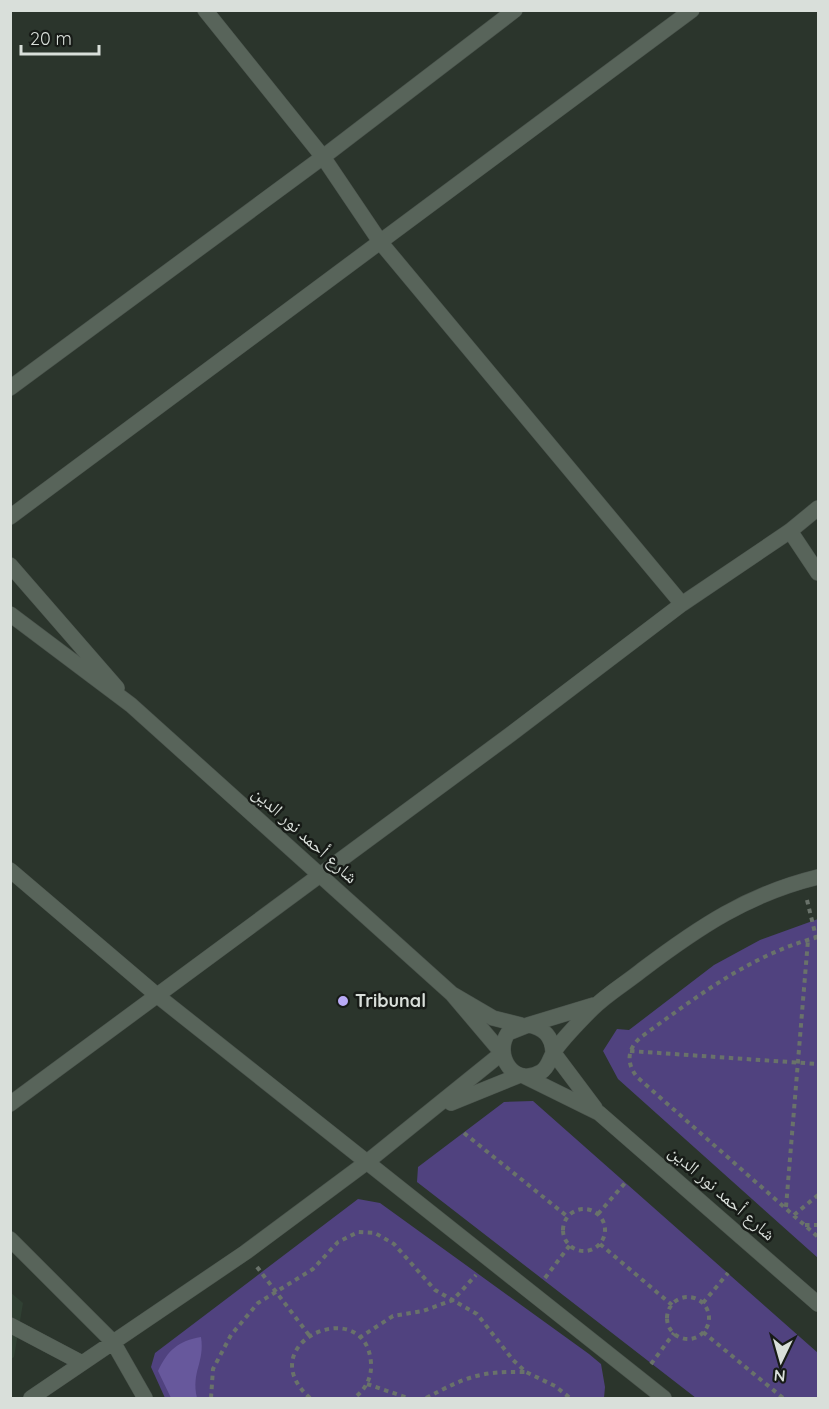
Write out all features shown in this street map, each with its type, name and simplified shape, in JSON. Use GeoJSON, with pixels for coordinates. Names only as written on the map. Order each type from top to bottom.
{"type":"FeatureCollection","features":[{"type":"Feature","properties":{"kind":"street"},"geometry":{"type":"LineString","coordinates":[[205,10],[323,157],[381,243],[682,604]]}},
{"type":"Feature","properties":{"kind":"street"},"geometry":{"type":"LineString","coordinates":[[10,388],[323,157],[515,10]]}},
{"type":"Feature","properties":{"kind":"street"},"geometry":{"type":"LineString","coordinates":[[10,517],[692,10]]}},
{"type":"Feature","properties":{"kind":"street"},"geometry":{"type":"LineString","coordinates":[[10,1104],[159,997],[320,874],[512,734],[682,604],[790,531],[819,508]]}},
{"type":"Feature","properties":{"kind":"street"},"geometry":{"type":"LineString","coordinates":[[790,531],[819,573]]}},
{"type":"Feature","properties":{"kind":"street"},"geometry":{"type":"LineString","coordinates":[[10,565],[130,705]]}},
{"type":"Feature","properties":{"kind":"street"},"geometry":{"type":"LineString","coordinates":[[10,614],[130,705]]}},
{"type":"Feature","properties":{"kind":"street","name":"شارع أحمد نور الدين"},"geometry":{"type":"LineString","coordinates":[[130,705],[453,994],[502,1053]]}},
{"type":"Feature","properties":{"kind":"street"},"geometry":{"type":"LineString","coordinates":[[10,870],[159,997],[662,1398]]}},
{"type":"Feature","properties":{"kind":"street"},"geometry":{"type":"LineString","coordinates":[[434,1110],[522,1075],[532,1075],[546,1068],[553,1052],[597,1005],[696,929],[747,900],[819,877]]}},
{"type":"Feature","properties":{"kind":"street","name":"شارع أحمد نور الدين"},"geometry":{"type":"LineString","coordinates":[[453,994],[493,1018],[525,1025]]}},
{"type":"Feature","properties":{"kind":"street"},"geometry":{"type":"LineString","coordinates":[[522,1075],[508,1067],[502,1053],[502,1046],[508,1033],[525,1025],[597,1005]]}},
{"type":"Feature","properties":{"kind":"street"},"geometry":{"type":"LineString","coordinates":[[525,1025],[544,1030],[552,1044],[553,1052]]}},
{"type":"Feature","properties":{"kind":"street","name":"شارع أحمد نور الدين"},"geometry":{"type":"LineString","coordinates":[[553,1052],[599,1113],[819,1304]]}},
{"type":"Feature","properties":{"kind":"street"},"geometry":{"type":"LineString","coordinates":[[31,1398],[246,1252],[434,1110],[502,1053]]}},
{"type":"Feature","properties":{"kind":"street","name":"شارع أحمد نور الدين"},"geometry":{"type":"LineString","coordinates":[[522,1075],[599,1113]]}},
{"type":"Feature","properties":{"kind":"street"},"geometry":{"type":"LineString","coordinates":[[10,1239],[113,1342],[146,1398]]}},
{"type":"Feature","properties":{"kind":"street"},"geometry":{"type":"LineString","coordinates":[[10,1325],[82,1363]]}},
{"type":"Feature","properties":{"kind":"path"},"geometry":{"type":"LineString","coordinates":[[802,881],[817,937],[778,948],[723,978],[641,1037],[630,1051],[629,1064],[637,1077],[819,1237]]}},
{"type":"Feature","properties":{"kind":"path"},"geometry":{"type":"LineString","coordinates":[[786,1208],[808,939]]}},
{"type":"Feature","properties":{"kind":"path"},"geometry":{"type":"LineString","coordinates":[[630,1051],[819,1064]]}},
{"type":"Feature","properties":{"kind":"path"},"geometry":{"type":"LineString","coordinates":[[464,1133],[568,1217]]}},
{"type":"Feature","properties":{"kind":"path"},"geometry":{"type":"LineString","coordinates":[[598,1214],[625,1182]]}},
{"type":"Feature","properties":{"kind":"path"},"geometry":{"type":"LineString","coordinates":[[794,1215],[819,1195]]}},
{"type":"Feature","properties":{"kind":"path"},"geometry":{"type":"LineString","coordinates":[[586,1209],[598,1214],[605,1225],[600,1244],[595,1248],[581,1250],[570,1245],[563,1230],[568,1217],[586,1209]]}},
{"type":"Feature","properties":{"kind":"path"},"geometry":{"type":"LineString","coordinates":[[805,1225],[819,1225]]}},
{"type":"Feature","properties":{"kind":"path"},"geometry":{"type":"LineString","coordinates":[[211,1398],[213,1369],[231,1335],[258,1304],[313,1269],[338,1242],[358,1232],[375,1233],[394,1244],[435,1290],[477,1314],[513,1360],[526,1372],[555,1386],[570,1398]]}},
{"type":"Feature","properties":{"kind":"path"},"geometry":{"type":"LineString","coordinates":[[600,1244],[672,1305]]}},
{"type":"Feature","properties":{"kind":"path"},"geometry":{"type":"LineString","coordinates":[[533,1294],[570,1245]]}},
{"type":"Feature","properties":{"kind":"path"},"geometry":{"type":"LineString","coordinates":[[246,1252],[309,1335]]}},
{"type":"Feature","properties":{"kind":"path"},"geometry":{"type":"LineString","coordinates":[[359,1338],[393,1316],[423,1311],[453,1300],[490,1260]]}},
{"type":"Feature","properties":{"kind":"path"},"geometry":{"type":"LineString","coordinates":[[703,1303],[728,1273]]}},
{"type":"Feature","properties":{"kind":"path"},"geometry":{"type":"LineString","coordinates":[[689,1297],[703,1303],[709,1320],[703,1332],[691,1339],[674,1333],[667,1318],[672,1305],[689,1297]]}},
{"type":"Feature","properties":{"kind":"path"},"geometry":{"type":"LineString","coordinates":[[310,1398],[295,1379],[293,1366],[296,1353],[309,1335],[324,1328],[337,1328],[359,1338],[367,1348],[370,1360],[367,1384],[354,1398]]}},
{"type":"Feature","properties":{"kind":"path"},"geometry":{"type":"LineString","coordinates":[[703,1332],[783,1398]]}},
{"type":"Feature","properties":{"kind":"path"},"geometry":{"type":"LineString","coordinates":[[639,1379],[674,1333]]}},
{"type":"Feature","properties":{"kind":"path"},"geometry":{"type":"LineString","coordinates":[[426,1398],[470,1376],[493,1371],[526,1372]]}},
{"type":"Feature","properties":{"kind":"path"},"geometry":{"type":"LineString","coordinates":[[367,1384],[408,1398]]}},
{"type":"Feature","properties":{"kind":"shaded area"},"geometry":{"type":"Polygon","coordinates":[[[818,919],[818,1258],[618,1079],[603,1051],[617,1029],[629,1030],[714,965],[760,940],[818,919]]]}},
{"type":"Feature","properties":{"kind":"shaded area"},"geometry":{"type":"Polygon","coordinates":[[[533,1101],[818,1353],[818,1398],[696,1398],[417,1182],[418,1167],[504,1102],[533,1101]]]}},
{"type":"Feature","properties":{"kind":"shaded area"},"geometry":{"type":"Polygon","coordinates":[[[358,1199],[380,1203],[589,1354],[601,1364],[605,1387],[604,1398],[165,1398],[151,1367],[155,1353],[358,1199]]]}},
{"type":"Feature","properties":{"kind":"shaded area"},"geometry":{"type":"Polygon","coordinates":[[[10,1292],[23,1303],[14,1357],[11,1359],[10,1292]]]}},
{"type":"Feature","properties":{"kind":"shaded area"},"geometry":{"type":"Polygon","coordinates":[[[201,1337],[202,1346],[196,1381],[197,1398],[171,1398],[158,1371],[170,1352],[180,1344],[201,1337]]]}},
{"type":"Feature","properties":{"kind":"place","name":"Tribunal"},"geometry":{"type":"Point","coordinates":[343,1001]}}]}
